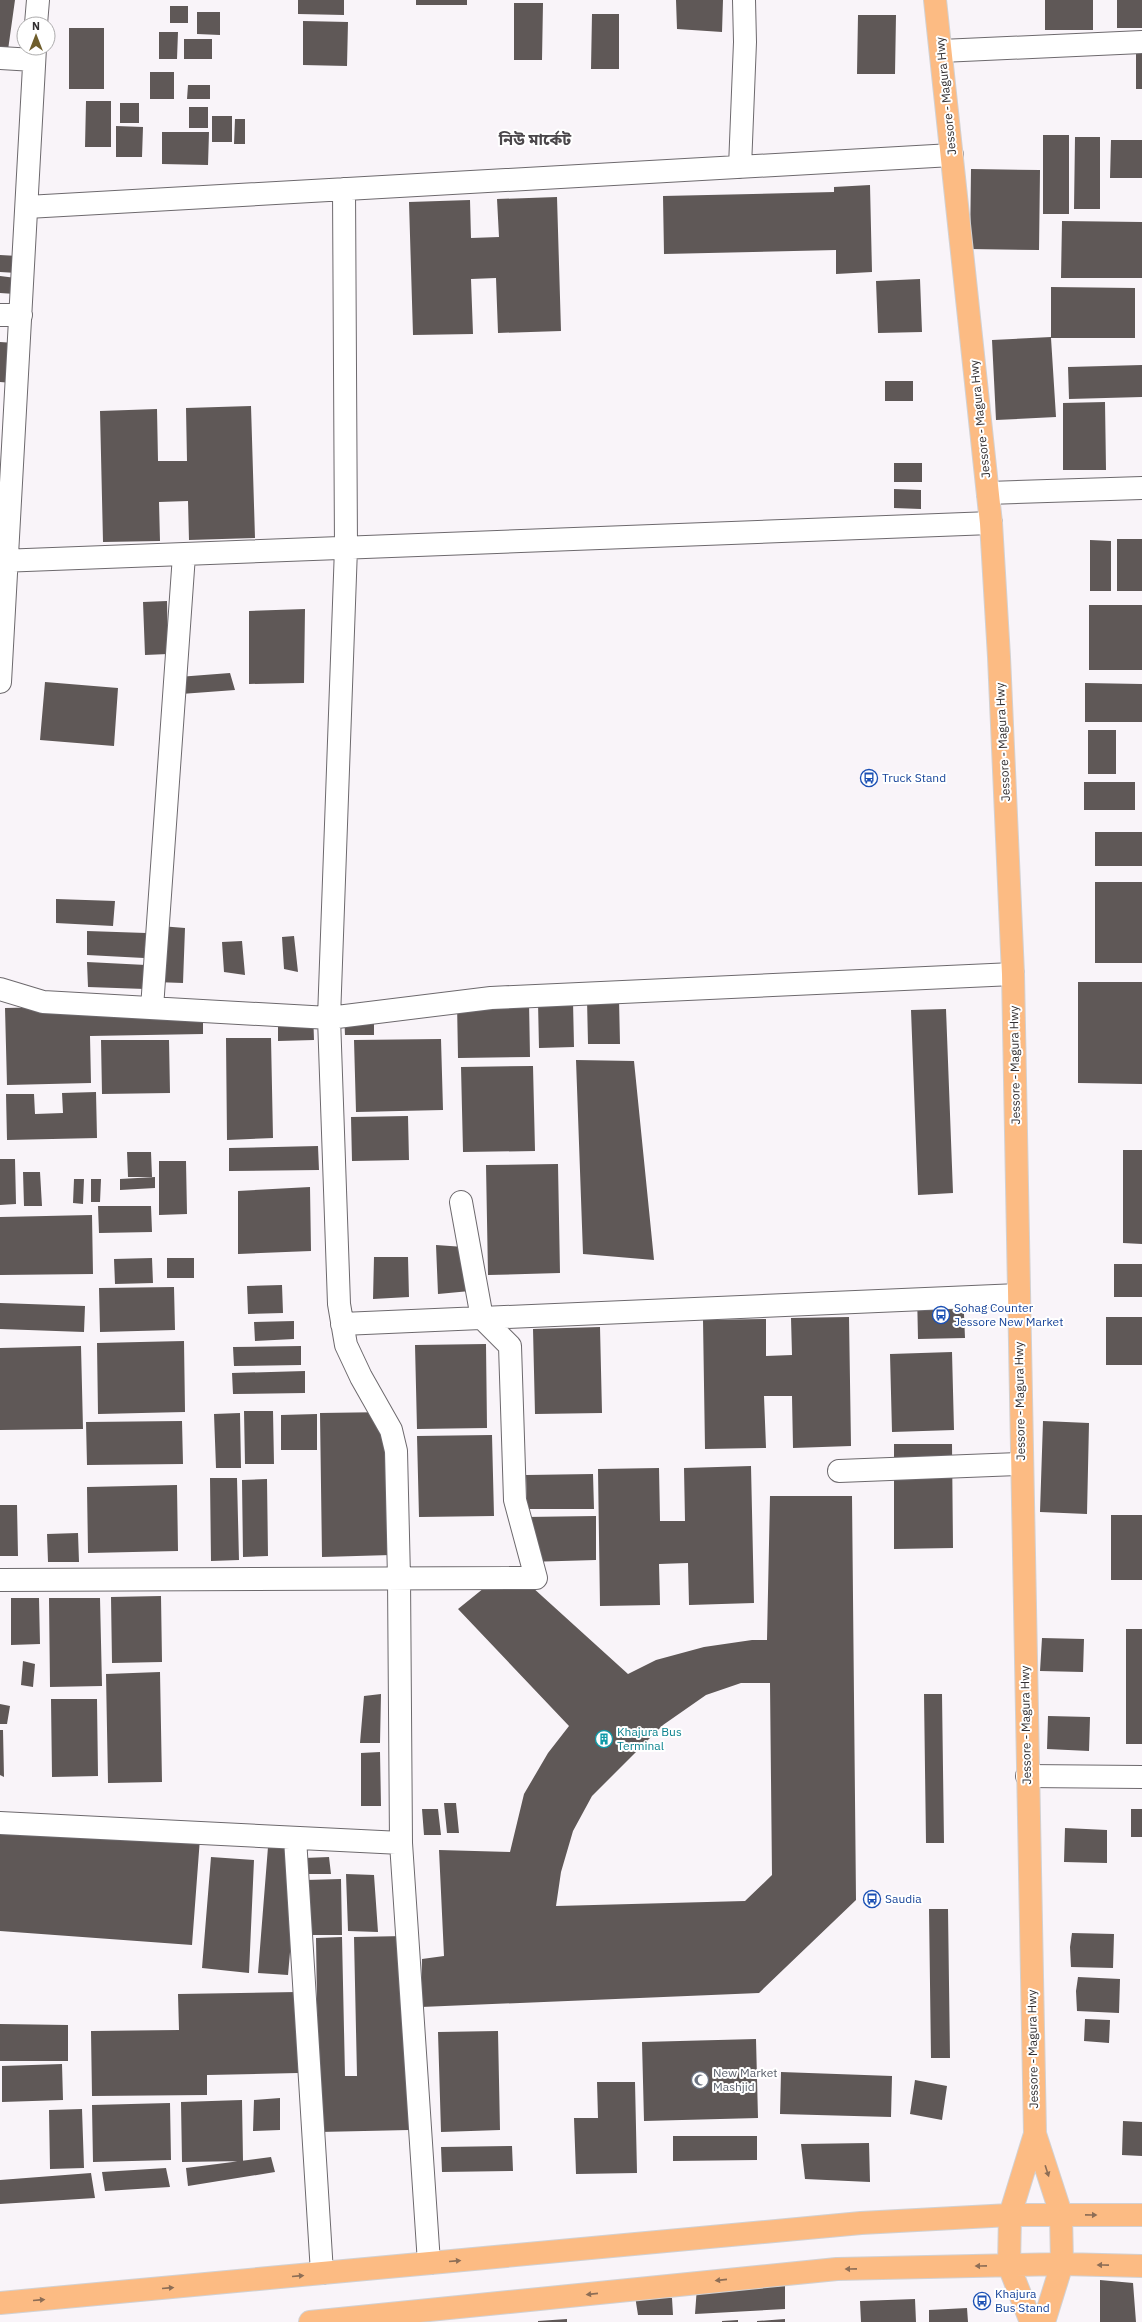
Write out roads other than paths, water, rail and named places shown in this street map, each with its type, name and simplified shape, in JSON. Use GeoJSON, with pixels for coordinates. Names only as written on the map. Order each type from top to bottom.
{"type":"FeatureCollection","features":[{"type":"Feature","properties":{"kind":"highway","name":"Jessore - Magura Hwy"},"geometry":{"type":"LineString","coordinates":[[935,0],[991,523],[1013,974],[1034,2134],[1061,2214],[1062,2264],[1044,2322]]}},
{"type":"Feature","properties":{"kind":"highway","name":"Jessore - Magura Hwy"},"geometry":{"type":"LineString","coordinates":[[1031,2322],[1009,2266],[1010,2215],[1034,2134]]}},
{"type":"Feature","properties":{"kind":"highway"},"geometry":{"type":"LineString","coordinates":[[0,2304],[861,2223],[1010,2215],[1142,2215]]}},
{"type":"Feature","properties":{"kind":"highway"},"geometry":{"type":"LineString","coordinates":[[310,2322],[368,2319],[837,2269],[1062,2264],[1142,2266]]}},
{"type":"Feature","properties":{"kind":"street"},"geometry":{"type":"LineString","coordinates":[[37,16],[38,0]]}},
{"type":"Feature","properties":{"kind":"street"},"geometry":{"type":"LineString","coordinates":[[740,167],[745,42],[744,0]]}},
{"type":"Feature","properties":{"kind":"street"},"geometry":{"type":"LineString","coordinates":[[941,52],[1142,42]]}},
{"type":"Feature","properties":{"kind":"street"},"geometry":{"type":"LineString","coordinates":[[0,58],[18,56]]}},
{"type":"Feature","properties":{"kind":"street"},"geometry":{"type":"LineString","coordinates":[[0,682],[10,315],[27,207],[35,56]]}},
{"type":"Feature","properties":{"kind":"street"},"geometry":{"type":"LineString","coordinates":[[27,207],[952,155]]}},
{"type":"Feature","properties":{"kind":"street"},"geometry":{"type":"LineString","coordinates":[[344,189],[346,548],[329,1018],[339,1304],[346,1345],[361,1377],[391,1430],[396,1451],[399,1578],[401,1844],[429,2263]]}},
{"type":"Feature","properties":{"kind":"street"},"geometry":{"type":"LineString","coordinates":[[988,493],[1142,488]]}},
{"type":"Feature","properties":{"kind":"street"},"geometry":{"type":"LineString","coordinates":[[4,562],[991,523]]}},
{"type":"Feature","properties":{"kind":"street"},"geometry":{"type":"LineString","coordinates":[[152,1008],[184,555]]}},
{"type":"Feature","properties":{"kind":"street"},"geometry":{"type":"LineString","coordinates":[[0,989],[43,1002],[329,1018],[491,998],[1013,974]]}},
{"type":"Feature","properties":{"kind":"street"},"geometry":{"type":"LineString","coordinates":[[0,1580],[536,1578],[515,1500],[510,1346],[482,1318],[461,1202]]}},
{"type":"Feature","properties":{"kind":"street"},"geometry":{"type":"LineString","coordinates":[[342,1324],[1018,1295]]}},
{"type":"Feature","properties":{"kind":"street"},"geometry":{"type":"LineString","coordinates":[[838,1471],[1022,1464]]}},
{"type":"Feature","properties":{"kind":"street"},"geometry":{"type":"LineString","coordinates":[[1027,1776],[1142,1777]]}},
{"type":"Feature","properties":{"kind":"street"},"geometry":{"type":"LineString","coordinates":[[0,1823],[401,1844]]}},
{"type":"Feature","properties":{"kind":"street"},"geometry":{"type":"LineString","coordinates":[[295,1838],[322,2273]]}},
{"type":"Feature","properties":{"kind":"place","name":"Truck Stand"},"geometry":{"type":"Point","coordinates":[869,778]}},
{"type":"Feature","properties":{"kind":"place","name":"Sohag Counter Jessore New Market"},"geometry":{"type":"Point","coordinates":[941,1315]}},
{"type":"Feature","properties":{"kind":"place","name":"Khajura Bus Terminal"},"geometry":{"type":"Point","coordinates":[604,1739]}},
{"type":"Feature","properties":{"kind":"place","name":"Saudia"},"geometry":{"type":"Point","coordinates":[872,1899]}},
{"type":"Feature","properties":{"kind":"place","name":"New Market Mashjid"},"geometry":{"type":"Point","coordinates":[700,2080]}},
{"type":"Feature","properties":{"kind":"place","name":"Khajura Bus Stand"},"geometry":{"type":"Point","coordinates":[982,2301]}},
{"type":"Feature","properties":{"kind":"district","name":"নিউ মার্কেট"},"geometry":{"type":"Point","coordinates":[535,139]}}]}
